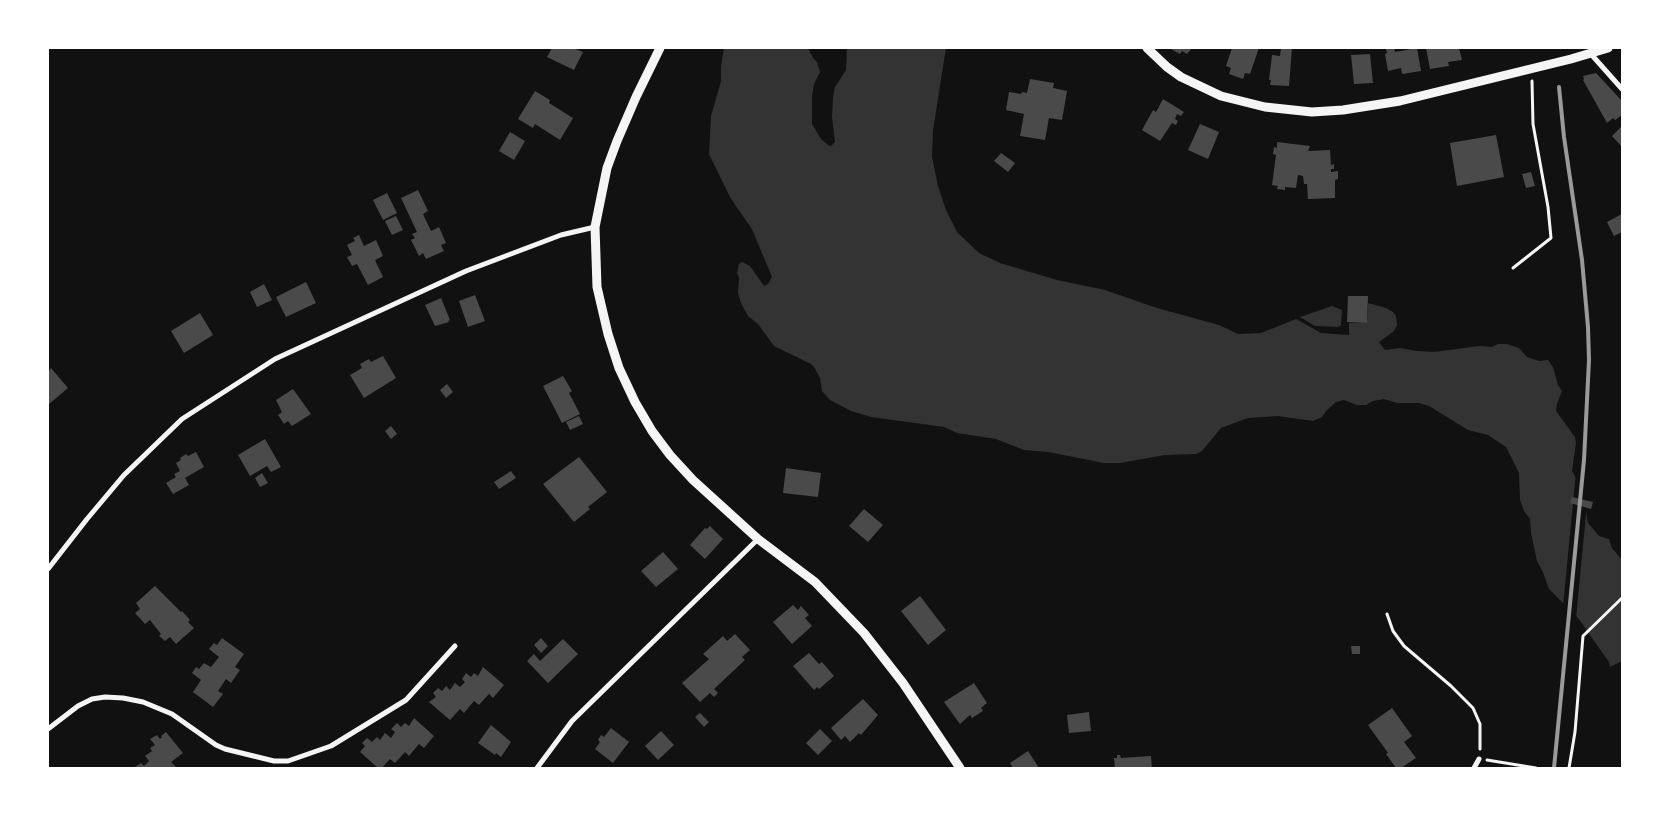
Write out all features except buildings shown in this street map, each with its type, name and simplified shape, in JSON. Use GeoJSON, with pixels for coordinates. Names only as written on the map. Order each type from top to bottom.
{"type":"FeatureCollection","features":[{"type":"Feature","properties":{"kind":"street"},"geometry":{"type":"LineString","coordinates":[[660,48],[617,141],[608,168],[595,227],[597,287],[608,334],[619,368],[635,402],[652,431],[670,455],[693,480],[758,539],[815,582],[864,633],[903,683],[960,768]]}},
{"type":"Feature","properties":{"kind":"street"},"geometry":{"type":"LineString","coordinates":[[1147,48],[1177,74],[1210,92],[1248,104],[1299,112],[1343,110],[1385,104],[1536,68],[1608,48]]}},
{"type":"Feature","properties":{"kind":"street"},"geometry":{"type":"LineString","coordinates":[[1590,53],[1622,89]]}},
{"type":"Feature","properties":{"kind":"street"},"geometry":{"type":"LineString","coordinates":[[48,568],[124,475],[182,420],[275,359],[466,271],[561,235],[595,227]]}},
{"type":"Feature","properties":{"kind":"street"},"geometry":{"type":"LineString","coordinates":[[537,768],[572,720],[758,539]]}},
{"type":"Feature","properties":{"kind":"street"},"geometry":{"type":"LineString","coordinates":[[48,729],[78,706],[92,699],[104,697],[123,698],[143,702],[172,714],[216,745],[226,749],[274,761],[288,761],[331,746],[406,700],[455,646]]}},
{"type":"Feature","properties":{"kind":"street"},"geometry":{"type":"LineString","coordinates":[[1474,768],[1478,758]]}},
{"type":"Feature","properties":{"kind":"path"},"geometry":{"type":"LineString","coordinates":[[1513,268],[1551,238],[1548,207],[1533,124],[1531,96],[1536,68]]}},
{"type":"Feature","properties":{"kind":"path"},"geometry":{"type":"LineString","coordinates":[[1569,768],[1584,635],[1622,598]]}},
{"type":"Feature","properties":{"kind":"path"},"geometry":{"type":"LineString","coordinates":[[1387,614],[1393,631],[1404,646],[1451,686],[1472,708],[1480,724],[1481,740],[1478,758],[1536,768]]}},
{"type":"Feature","properties":{"kind":"shaded area"},"geometry":{"type":"Polygon","coordinates":[[[724,48],[808,48],[817,62],[820,72],[814,84],[812,96],[812,124],[821,139],[831,146],[835,142],[832,117],[833,97],[835,87],[846,70],[847,48],[946,48],[933,130],[932,157],[938,186],[946,210],[957,232],[979,253],[1000,263],[1057,280],[1105,290],[1157,308],[1219,325],[1238,334],[1261,333],[1296,319],[1321,333],[1349,335],[1349,323],[1367,323],[1368,303],[1386,308],[1396,316],[1397,325],[1394,331],[1379,342],[1385,350],[1400,348],[1434,352],[1507,344],[1519,348],[1527,357],[1539,361],[1548,360],[1553,367],[1558,385],[1562,391],[1556,411],[1575,437],[1576,443],[1572,471],[1582,489],[1588,523],[1599,536],[1609,539],[1612,548],[1622,560],[1622,661],[1610,667],[1609,662],[1578,618],[1549,589],[1537,561],[1530,519],[1524,511],[1520,500],[1519,473],[1506,447],[1488,435],[1468,430],[1429,406],[1419,403],[1397,403],[1384,399],[1373,401],[1366,405],[1357,405],[1344,400],[1336,402],[1322,417],[1313,421],[1278,416],[1248,418],[1221,428],[1202,451],[1196,454],[1165,455],[1120,463],[1104,463],[1048,452],[1024,450],[996,439],[957,433],[944,427],[871,417],[851,411],[830,400],[822,391],[820,378],[814,367],[774,346],[758,324],[748,316],[741,303],[738,293],[739,278],[737,273],[739,264],[742,262],[750,266],[764,286],[768,284],[772,277],[752,229],[731,199],[709,154],[711,116],[721,81],[724,48]]]}},
{"type":"Feature","properties":{"kind":"shaded area"},"geometry":{"type":"Polygon","coordinates":[[[1332,306],[1342,310],[1341,325],[1338,327],[1315,326],[1300,317],[1332,306]]]}},
{"type":"Feature","properties":{"kind":"pier"},"geometry":{"type":"Polygon","coordinates":[[[1576,472],[1584,489],[1587,504],[1576,618],[1572,617],[1563,607],[1576,472]]]}},
{"type":"Feature","properties":{"kind":"railway"},"geometry":{"type":"LineString","coordinates":[[1554,768],[1584,460],[1589,360],[1582,260],[1564,137],[1559,87]]}}]}
